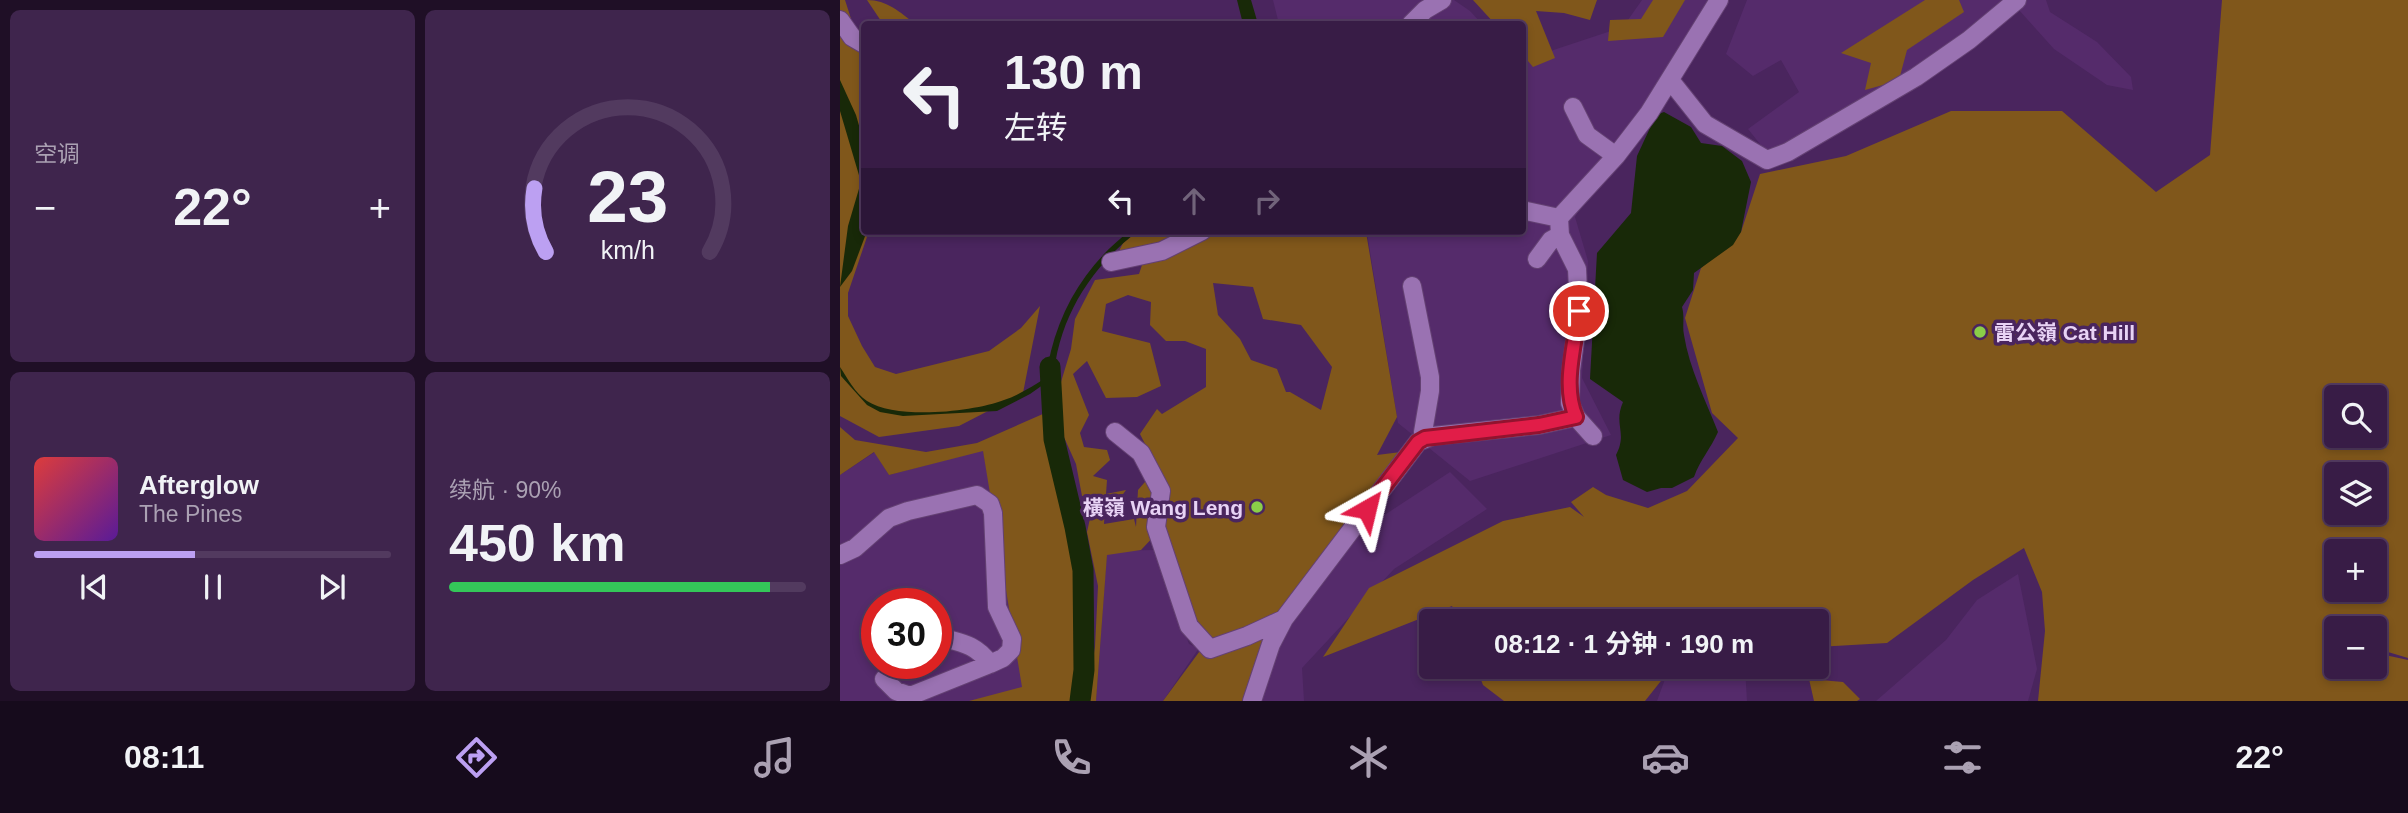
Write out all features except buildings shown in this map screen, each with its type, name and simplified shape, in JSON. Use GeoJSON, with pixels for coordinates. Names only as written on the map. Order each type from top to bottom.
{"type":"FeatureCollection","features":[{"type":"Feature","properties":{"kind":"street"},"geometry":{"type":"LineString","coordinates":[[1414,21],[1442,0]]}},
{"type":"Feature","properties":{"kind":"street"},"geometry":{"type":"LineString","coordinates":[[1537,259],[1649,113],[1719,0]]}},
{"type":"Feature","properties":{"kind":"street"},"geometry":{"type":"LineString","coordinates":[[1670,80],[1705,124],[1767,160],[1788,152],[1916,77],[1969,40],[2017,0]]}},
{"type":"Feature","properties":{"kind":"street"},"geometry":{"type":"LineString","coordinates":[[840,20],[852,37],[861,42]]}},
{"type":"Feature","properties":{"kind":"street"},"geometry":{"type":"LineString","coordinates":[[1573,107],[1587,135],[1616,156]]}},
{"type":"Feature","properties":{"kind":"street"},"geometry":{"type":"LineString","coordinates":[[1526,212],[1560,226],[1577,269],[1579,311],[1571,370],[1570,403],[1576,417],[1593,436]]}},
{"type":"Feature","properties":{"kind":"street"},"geometry":{"type":"LineString","coordinates":[[1111,262],[1162,251],[1194,235]]}},
{"type":"Feature","properties":{"kind":"street"},"geometry":{"type":"LineString","coordinates":[[1412,286],[1430,377],[1423,432],[1425,438]]}},
{"type":"Feature","properties":{"kind":"street"},"geometry":{"type":"LineString","coordinates":[[1252,701],[1271,644],[1284,618],[1418,442],[1425,438],[1539,425],[1576,417]]}},
{"type":"Feature","properties":{"kind":"street"},"geometry":{"type":"LineString","coordinates":[[1115,432],[1141,453],[1161,491],[1156,527],[1189,626],[1210,649],[1247,636],[1284,618]]}},
{"type":"Feature","properties":{"kind":"street"},"geometry":{"type":"LineString","coordinates":[[840,555],[855,548],[889,518],[968,495],[977,495],[984,499],[993,513],[997,607],[1012,639],[1011,650],[990,664],[910,696],[896,691],[884,679]]}},
{"type":"Feature","properties":{"kind":"street"},"geometry":{"type":"LineString","coordinates":[[952,640],[981,651],[990,664]]}},
{"type":"Feature","properties":{"kind":"shaded area"},"geometry":{"type":"Polygon","coordinates":[[[840,0],[845,0],[861,50],[861,235],[868,235],[848,293],[848,316],[875,367],[896,374],[989,351],[1021,328],[1040,306],[1023,393],[959,426],[879,437],[840,416],[840,0]]]}},
{"type":"Feature","properties":{"kind":"shaded area"},"geometry":{"type":"Polygon","coordinates":[[[867,0],[887,4],[911,21],[881,21],[867,0]]]}},
{"type":"Feature","properties":{"kind":"shaded area"},"geometry":{"type":"Polygon","coordinates":[[[1237,0],[1251,0],[1257,21],[1242,21],[1237,0]]]}},
{"type":"Feature","properties":{"kind":"shaded area"},"geometry":{"type":"Polygon","coordinates":[[[1273,0],[1454,0],[1479,21],[1278,21],[1273,0]]]}},
{"type":"Feature","properties":{"kind":"shaded area"},"geometry":{"type":"Polygon","coordinates":[[[1473,0],[1597,0],[1590,20],[1564,13],[1536,11],[1555,58],[1533,67],[1526,59],[1526,21],[1492,21],[1473,0]]]}},
{"type":"Feature","properties":{"kind":"shaded area"},"geometry":{"type":"Polygon","coordinates":[[[1642,0],[1709,0],[1575,217],[1588,261],[1582,378],[1611,435],[1470,481],[1398,423],[1367,235],[1526,235],[1526,59],[1623,27],[1642,0]]]}},
{"type":"Feature","properties":{"kind":"shaded area"},"geometry":{"type":"Polygon","coordinates":[[[1653,0],[1685,0],[1663,37],[1608,41],[1610,20],[1641,19],[1653,0]]]}},
{"type":"Feature","properties":{"kind":"shaded area"},"geometry":{"type":"Polygon","coordinates":[[[1747,0],[2010,0],[1913,78],[1768,154],[1748,129],[1799,92],[1781,60],[1753,76],[1726,54],[1747,0]]]}},
{"type":"Feature","properties":{"kind":"shaded area"},"geometry":{"type":"Polygon","coordinates":[[[1925,0],[1959,0],[1964,12],[1907,50],[1900,76],[1865,90],[1871,63],[1841,53],[1925,0]]]}},
{"type":"Feature","properties":{"kind":"shaded area"},"geometry":{"type":"Polygon","coordinates":[[[2010,0],[2046,0],[2050,12],[2097,42],[2131,77],[2133,90],[2107,85],[2054,49],[2010,0]]]}},
{"type":"Feature","properties":{"kind":"shaded area"},"geometry":{"type":"Polygon","coordinates":[[[2222,0],[2408,0],[2408,658],[2387,653],[2387,616],[2324,616],[2324,679],[2387,679],[2387,655],[2408,660],[2408,701],[2038,701],[2045,631],[2042,592],[2024,548],[1973,580],[1887,643],[1829,646],[1829,609],[1453,609],[1452,606],[1444,609],[1419,609],[1419,619],[1323,657],[1369,588],[1503,521],[1570,507],[1584,517],[1571,502],[1593,487],[1606,495],[1648,508],[1687,491],[1738,438],[1712,413],[1685,318],[1701,268],[1741,232],[1760,174],[1846,156],[1951,111],[2062,111],[2156,192],[2210,155],[2222,0]]]}},
{"type":"Feature","properties":{"kind":"shaded area"},"geometry":{"type":"Polygon","coordinates":[[[840,80],[861,132],[861,182],[840,111],[840,80]]]}},
{"type":"Feature","properties":{"kind":"shaded area"},"geometry":{"type":"Polygon","coordinates":[[[1664,112],[1691,127],[1701,143],[1722,146],[1742,161],[1751,182],[1741,232],[1733,245],[1694,273],[1693,290],[1682,307],[1686,347],[1718,432],[1694,477],[1672,488],[1647,492],[1623,480],[1616,455],[1621,440],[1619,417],[1623,402],[1590,379],[1597,253],[1631,213],[1637,156],[1656,115],[1664,112]]]}},
{"type":"Feature","properties":{"kind":"shaded area"},"geometry":{"type":"Polygon","coordinates":[[[861,182],[861,235],[866,235],[852,271],[840,287],[848,226],[861,182]]]}},
{"type":"Feature","properties":{"kind":"shaded area"},"geometry":{"type":"Polygon","coordinates":[[[1125,235],[1133,235],[1103,263],[1077,301],[1060,344],[1053,390],[1050,394],[1047,382],[997,411],[903,416],[880,412],[867,405],[841,376],[840,367],[863,398],[880,407],[896,411],[955,411],[990,404],[1021,393],[1047,377],[1056,333],[1071,300],[1091,269],[1125,235]]]}},
{"type":"Feature","properties":{"kind":"shaded area"},"geometry":{"type":"Polygon","coordinates":[[[1133,235],[1367,235],[1397,417],[1377,455],[1401,452],[1274,637],[1256,701],[1163,701],[1205,644],[1157,533],[1141,550],[1107,555],[1096,701],[1086,701],[1095,647],[1098,586],[1087,532],[1095,496],[1082,496],[1076,464],[1063,435],[1059,408],[1061,382],[1071,349],[1075,319],[1095,280],[1139,274],[1143,262],[1118,253],[1123,243],[1133,235]],[[1213,283],[1218,315],[1240,339],[1251,360],[1277,369],[1286,392],[1321,410],[1332,367],[1301,325],[1263,319],[1253,287],[1213,283]],[[1128,295],[1106,304],[1102,331],[1150,343],[1161,386],[1137,397],[1106,398],[1087,361],[1073,374],[1089,415],[1080,433],[1084,447],[1107,450],[1110,460],[1093,476],[1107,480],[1106,494],[1126,490],[1121,497],[1105,507],[1104,524],[1134,519],[1136,527],[1138,490],[1157,468],[1140,434],[1157,409],[1162,414],[1206,387],[1206,349],[1185,341],[1166,341],[1150,325],[1151,302],[1128,295]]]}},
{"type":"Feature","properties":{"kind":"shaded area"},"geometry":{"type":"Polygon","coordinates":[[[1052,410],[1054,439],[1083,570],[1084,670],[1080,701],[969,701],[1022,687],[983,451],[889,475],[874,452],[840,475],[840,427],[855,440],[926,452],[977,443],[1052,410]]]}},
{"type":"Feature","properties":{"kind":"shaded area"},"geometry":{"type":"Polygon","coordinates":[[[983,450],[1026,687],[971,701],[840,701],[840,475],[875,452],[889,475],[983,450]]]}},
{"type":"Feature","properties":{"kind":"shaded area"},"geometry":{"type":"Polygon","coordinates":[[[1450,472],[1487,509],[1394,569],[1302,668],[1304,701],[1257,701],[1280,625],[1354,535],[1450,472]]]}},
{"type":"Feature","properties":{"kind":"shaded area"},"geometry":{"type":"Polygon","coordinates":[[[1155,550],[1189,644],[1199,648],[1163,701],[1096,701],[1107,551],[1155,550]]]}},
{"type":"Feature","properties":{"kind":"shaded area"},"geometry":{"type":"Polygon","coordinates":[[[2018,574],[2037,669],[2028,701],[1876,701],[1946,640],[1977,600],[2018,574]]]}},
{"type":"Feature","properties":{"kind":"shaded area"},"geometry":{"type":"Polygon","coordinates":[[[1481,679],[1662,679],[1645,701],[1504,701],[1483,685],[1481,679]]]}},
{"type":"Feature","properties":{"kind":"shaded area"},"geometry":{"type":"Polygon","coordinates":[[[1665,679],[1746,679],[1747,701],[1657,701],[1665,679]]]}},
{"type":"Feature","properties":{"kind":"shaded area"},"geometry":{"type":"Polygon","coordinates":[[[1809,679],[1843,682],[1860,699],[1857,701],[1814,701],[1809,679]]]}},
{"type":"Feature","properties":{"kind":"waterway"},"geometry":{"type":"LineString","coordinates":[[1050,367],[1054,439],[1083,570],[1084,670],[1080,701]]}},
{"type":"Feature","properties":{"kind":"place","name":"雷公嶺 Cat Hill"},"geometry":{"type":"Point","coordinates":[1980,332]}},
{"type":"Feature","properties":{"kind":"place","name":"橫嶺 Wang Leng"},"geometry":{"type":"Point","coordinates":[1257,507]}},
{"type":"Feature","properties":{"kind":"route"},"geometry":{"type":"LineString","coordinates":[[1367,509],[1418,442],[1425,438],[1539,425],[1576,417],[1570,403],[1571,370],[1579,311]]}}]}
